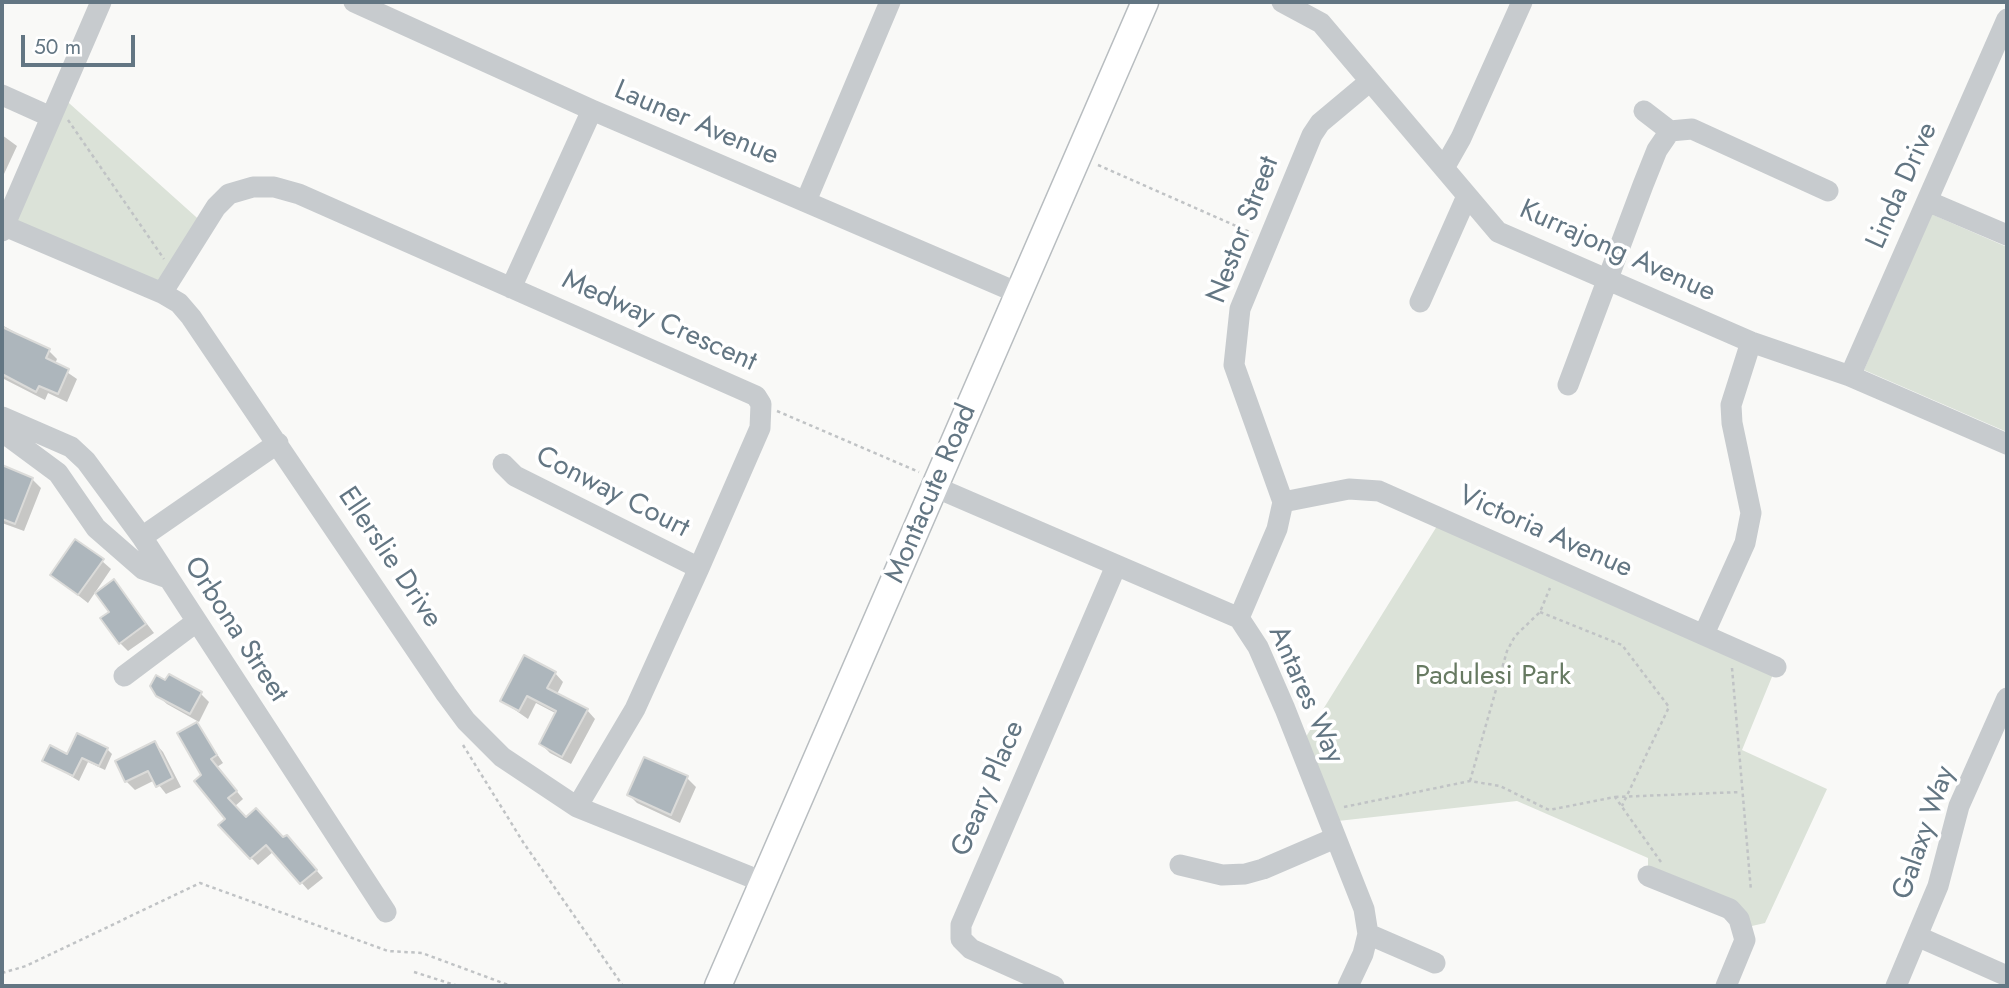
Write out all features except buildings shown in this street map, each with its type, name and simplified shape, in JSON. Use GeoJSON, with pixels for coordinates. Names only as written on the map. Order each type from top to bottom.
{"type":"FeatureCollection","features":[{"type":"Feature","properties":{"kind":"main road","name":"Montacute Road"},"geometry":{"type":"LineString","coordinates":[[718,986],[1145,2]]}},
{"type":"Feature","properties":{"kind":"street"},"geometry":{"type":"LineString","coordinates":[[3,229],[101,2]]}},
{"type":"Feature","properties":{"kind":"street","name":"Launer Avenue"},"geometry":{"type":"LineString","coordinates":[[354,2],[592,110],[1018,293]]}},
{"type":"Feature","properties":{"kind":"street","name":"Kurrajong Avenue"},"geometry":{"type":"LineString","coordinates":[[1282,2],[1321,23],[1498,232],[1607,277],[1751,342],[1850,376],[2007,444]]}},
{"type":"Feature","properties":{"kind":"street"},"geometry":{"type":"LineString","coordinates":[[1444,168],[1461,138],[1522,2]]}},
{"type":"Feature","properties":{"kind":"street"},"geometry":{"type":"LineString","coordinates":[[806,201],[887,3]]}},
{"type":"Feature","properties":{"kind":"street","name":"Linda Drive"},"geometry":{"type":"LineString","coordinates":[[1850,376],[2007,19]]}},
{"type":"Feature","properties":{"kind":"street","name":"Nestor Street"},"geometry":{"type":"LineString","coordinates":[[1283,502],[1237,378],[1233,353],[1244,297],[1312,135],[1320,123],[1369,82]]}},
{"type":"Feature","properties":{"kind":"street"},"geometry":{"type":"LineString","coordinates":[[2,95],[52,114]]}},
{"type":"Feature","properties":{"kind":"street"},"geometry":{"type":"LineString","coordinates":[[511,288],[592,110]]}},
{"type":"Feature","properties":{"kind":"street"},"geometry":{"type":"LineString","coordinates":[[1644,111],[1670,131],[1692,129],[1828,191]]}},
{"type":"Feature","properties":{"kind":"street"},"geometry":{"type":"LineString","coordinates":[[1568,385],[1657,150],[1670,131]]}},
{"type":"Feature","properties":{"kind":"street","name":"Medway Crescent"},"geometry":{"type":"LineString","coordinates":[[162,293],[229,194],[253,187],[274,187],[299,194],[744,388],[756,396],[761,404],[760,428],[635,709],[577,807]]}},
{"type":"Feature","properties":{"kind":"street"},"geometry":{"type":"LineString","coordinates":[[1420,302],[1467,196]]}},
{"type":"Feature","properties":{"kind":"street"},"geometry":{"type":"LineString","coordinates":[[1927,201],[2007,236]]}},
{"type":"Feature","properties":{"kind":"street","name":"Ellerslie Drive"},"geometry":{"type":"LineString","coordinates":[[3,229],[162,293],[178,303],[191,317],[278,443],[466,721],[502,757],[577,807],[763,882]]}},
{"type":"Feature","properties":{"kind":"street"},"geometry":{"type":"LineString","coordinates":[[1704,634],[1745,543],[1751,513],[1732,423],[1731,405],[1751,342]]}},
{"type":"Feature","properties":{"kind":"street","name":"Orbona Street"},"geometry":{"type":"LineString","coordinates":[[2,417],[71,447],[86,461],[142,537],[386,912]]}},
{"type":"Feature","properties":{"kind":"street"},"geometry":{"type":"LineString","coordinates":[[2,424],[8,436],[58,473],[96,528],[143,569],[168,578]]}},
{"type":"Feature","properties":{"kind":"street"},"geometry":{"type":"LineString","coordinates":[[142,537],[278,443]]}},
{"type":"Feature","properties":{"kind":"street","name":"Conway Court"},"geometry":{"type":"LineString","coordinates":[[503,464],[515,476],[699,568]]}},
{"type":"Feature","properties":{"kind":"street","name":"Antares Way"},"geometry":{"type":"LineString","coordinates":[[937,483],[1116,566],[1239,618],[1258,647],[1285,709],[1356,886],[1368,934]]}},
{"type":"Feature","properties":{"kind":"street","name":"Victoria Avenue"},"geometry":{"type":"LineString","coordinates":[[1283,502],[1349,488],[1378,491],[1776,667]]}},
{"type":"Feature","properties":{"kind":"street"},"geometry":{"type":"LineString","coordinates":[[1239,618],[1277,529],[1283,502]]}},
{"type":"Feature","properties":{"kind":"street","name":"Geary Place"},"geometry":{"type":"LineString","coordinates":[[1054,986],[971,949],[961,939],[961,925],[1116,566]]}},
{"type":"Feature","properties":{"kind":"street"},"geometry":{"type":"LineString","coordinates":[[124,676],[196,622]]}},
{"type":"Feature","properties":{"kind":"street","name":"Galaxy Way"},"geometry":{"type":"LineString","coordinates":[[1896,986],[1938,887],[1959,806],[2007,698]]}},
{"type":"Feature","properties":{"kind":"street"},"geometry":{"type":"LineString","coordinates":[[1180,865],[1222,875],[1245,874],[1335,838]]}},
{"type":"Feature","properties":{"kind":"street"},"geometry":{"type":"LineString","coordinates":[[1657,872],[1730,909],[1739,919],[1745,940],[1726,986]]}},
{"type":"Feature","properties":{"kind":"street"},"geometry":{"type":"LineString","coordinates":[[1348,986],[1363,954],[1368,934],[1435,964]]}},
{"type":"Feature","properties":{"kind":"street"},"geometry":{"type":"LineString","coordinates":[[1919,937],[2007,976]]}},
{"type":"Feature","properties":{"kind":"path"},"geometry":{"type":"LineString","coordinates":[[52,114],[66,118],[81,136],[166,262],[176,270]]}},
{"type":"Feature","properties":{"kind":"path"},"geometry":{"type":"LineString","coordinates":[[1091,161],[1268,240]]}},
{"type":"Feature","properties":{"kind":"path"},"geometry":{"type":"LineString","coordinates":[[761,404],[937,483]]}},
{"type":"Feature","properties":{"kind":"path"},"geometry":{"type":"LineString","coordinates":[[1470,781],[1507,651],[1515,636],[1539,612],[1550,588]]}},
{"type":"Feature","properties":{"kind":"path"},"geometry":{"type":"LineString","coordinates":[[1539,612],[1622,645],[1670,707],[1622,806]]}},
{"type":"Feature","properties":{"kind":"path"},"geometry":{"type":"LineString","coordinates":[[1731,657],[1751,891]]}},
{"type":"Feature","properties":{"kind":"path"},"geometry":{"type":"LineString","coordinates":[[463,743],[523,842],[623,986]]}},
{"type":"Feature","properties":{"kind":"path"},"geometry":{"type":"LineString","coordinates":[[1334,809],[1470,781],[1500,786],[1549,810],[1628,794],[1742,792]]}},
{"type":"Feature","properties":{"kind":"path"},"geometry":{"type":"LineString","coordinates":[[1615,797],[1657,872]]}},
{"type":"Feature","properties":{"kind":"path"},"geometry":{"type":"LineString","coordinates":[[2,973],[26,965],[200,883],[388,951],[422,953],[511,986]]}},
{"type":"Feature","properties":{"kind":"path"},"geometry":{"type":"LineString","coordinates":[[414,972],[458,986]]}},
{"type":"Feature","properties":{"kind":"green space"},"geometry":{"type":"Polygon","coordinates":[[[60,95],[205,225],[162,293],[5,226],[60,95]]]}},
{"type":"Feature","properties":{"kind":"green space"},"geometry":{"type":"Polygon","coordinates":[[[1931,214],[2007,247],[2007,432],[1864,370],[1931,214]]]}},
{"type":"Feature","properties":{"kind":"green space","name":"Padulesi Park"},"geometry":{"type":"Polygon","coordinates":[[[1442,518],[1776,667],[1742,750],[1827,789],[1765,923],[1743,928],[1648,876],[1648,858],[1517,801],[1329,822],[1299,748],[1442,518]]]}}]}
